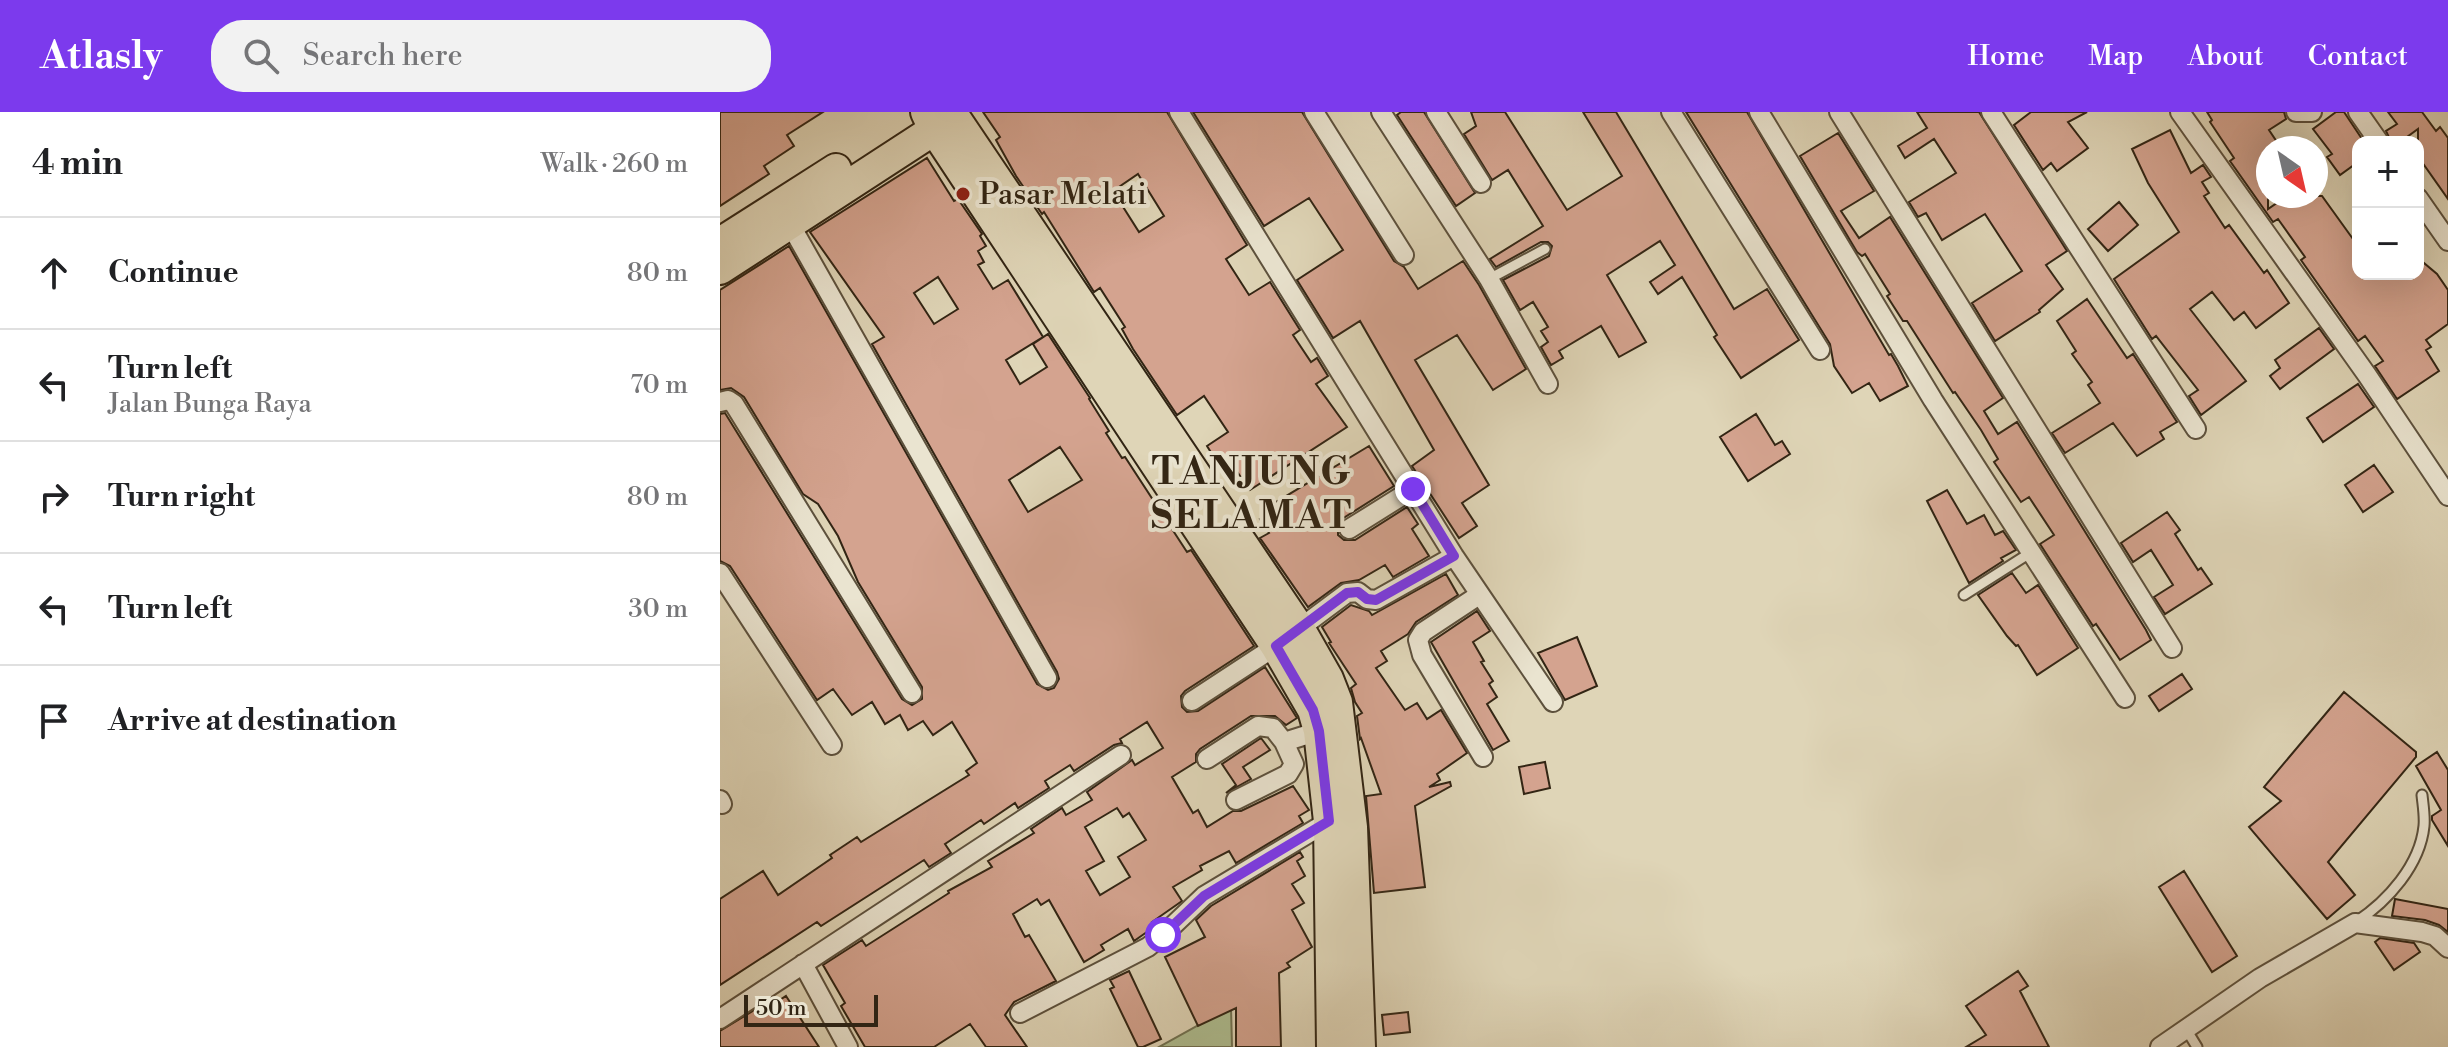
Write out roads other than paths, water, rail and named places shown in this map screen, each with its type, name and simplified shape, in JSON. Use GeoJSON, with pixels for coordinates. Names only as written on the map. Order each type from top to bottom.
{"type":"FeatureCollection","features":[{"type":"Feature","properties":{"kind":"main road"},"geometry":{"type":"LineString","coordinates":[[720,269],[790,224],[942,116]]}},
{"type":"Feature","properties":{"kind":"main road"},"geometry":{"type":"LineString","coordinates":[[720,243],[942,116]]}},
{"type":"Feature","properties":{"kind":"main road"},"geometry":{"type":"LineString","coordinates":[[942,116],[1287,637],[1328,679],[1337,702],[1352,827],[1360,1047]]}},
{"type":"Feature","properties":{"kind":"main road"},"geometry":{"type":"LineString","coordinates":[[1287,637],[1319,731],[1329,821],[1332,1047]]}},
{"type":"Feature","properties":{"kind":"street"},"geometry":{"type":"LineString","coordinates":[[1179,112],[1454,556],[1553,702]]}},
{"type":"Feature","properties":{"kind":"street"},"geometry":{"type":"LineString","coordinates":[[1314,112],[1404,255]]}},
{"type":"Feature","properties":{"kind":"street"},"geometry":{"type":"LineString","coordinates":[[1381,112],[1489,279],[1548,384]]}},
{"type":"Feature","properties":{"kind":"street"},"geometry":{"type":"LineString","coordinates":[[1436,112],[1481,183]]}},
{"type":"Feature","properties":{"kind":"street"},"geometry":{"type":"LineString","coordinates":[[1671,112],[1820,350]]}},
{"type":"Feature","properties":{"kind":"street"},"geometry":{"type":"LineString","coordinates":[[1759,112],[2030,553],[2125,698]]}},
{"type":"Feature","properties":{"kind":"street"},"geometry":{"type":"LineString","coordinates":[[1839,112],[2172,648]]}},
{"type":"Feature","properties":{"kind":"street"},"geometry":{"type":"LineString","coordinates":[[1991,112],[2196,429]]}},
{"type":"Feature","properties":{"kind":"street"},"geometry":{"type":"LineString","coordinates":[[2180,112],[2367,375],[2448,496]]}},
{"type":"Feature","properties":{"kind":"street"},"geometry":{"type":"LineString","coordinates":[[2296,112],[2312,112]]}},
{"type":"Feature","properties":{"kind":"street"},"geometry":{"type":"LineString","coordinates":[[2358,112],[2375,136]]}},
{"type":"Feature","properties":{"kind":"street"},"geometry":{"type":"LineString","coordinates":[[2424,207],[2448,241]]}},
{"type":"Feature","properties":{"kind":"street"},"geometry":{"type":"LineString","coordinates":[[790,224],[1047,678]]}},
{"type":"Feature","properties":{"kind":"street"},"geometry":{"type":"LineString","coordinates":[[720,402],[728,400],[734,404],[912,693]]}},
{"type":"Feature","properties":{"kind":"street"},"geometry":{"type":"LineString","coordinates":[[1349,529],[1413,489]]}},
{"type":"Feature","properties":{"kind":"street"},"geometry":{"type":"LineString","coordinates":[[1192,701],[1347,593],[1358,592],[1367,599],[1376,600],[1454,556]]}},
{"type":"Feature","properties":{"kind":"street"},"geometry":{"type":"LineString","coordinates":[[720,573],[832,745]]}},
{"type":"Feature","properties":{"kind":"street"},"geometry":{"type":"LineString","coordinates":[[1479,595],[1423,632],[1418,640],[1422,655],[1483,757]]}},
{"type":"Feature","properties":{"kind":"street"},"geometry":{"type":"LineString","coordinates":[[1207,759],[1258,726],[1273,728],[1284,742],[1294,764],[1292,770],[1236,800]]}},
{"type":"Feature","properties":{"kind":"street"},"geometry":{"type":"LineString","coordinates":[[1284,742],[1319,731]]}},
{"type":"Feature","properties":{"kind":"street"},"geometry":{"type":"LineString","coordinates":[[720,1019],[1121,755]]}},
{"type":"Feature","properties":{"kind":"street"},"geometry":{"type":"LineString","coordinates":[[1020,1013],[1148,947],[1204,896],[1329,821]]}},
{"type":"Feature","properties":{"kind":"street"},"geometry":{"type":"LineString","coordinates":[[2160,1047],[2260,978],[2355,923],[2422,932],[2435,936],[2448,948]]}},
{"type":"Feature","properties":{"kind":"street"},"geometry":{"type":"LineString","coordinates":[[803,964],[848,1047]]}},
{"type":"Feature","properties":{"kind":"lane"},"geometry":{"type":"LineString","coordinates":[[1489,279],[1545,249]]}},
{"type":"Feature","properties":{"kind":"lane"},"geometry":{"type":"LineString","coordinates":[[1964,595],[2030,553]]}},
{"type":"Feature","properties":{"kind":"lane"},"geometry":{"type":"LineString","coordinates":[[2355,923],[2383,901],[2413,862],[2424,825],[2422,795]]}},
{"type":"Feature","properties":{"kind":"lane"},"geometry":{"type":"LineString","coordinates":[[2186,1028],[2197,1047]]}},
{"type":"Feature","properties":{"kind":"place","name":"Pasar Melati"},"geometry":{"type":"Point","coordinates":[963,194]}},
{"type":"Feature","properties":{"kind":"district","name":"TANJUNG SELAMAT"},"geometry":{"type":"Point","coordinates":[1252,493]}}]}
